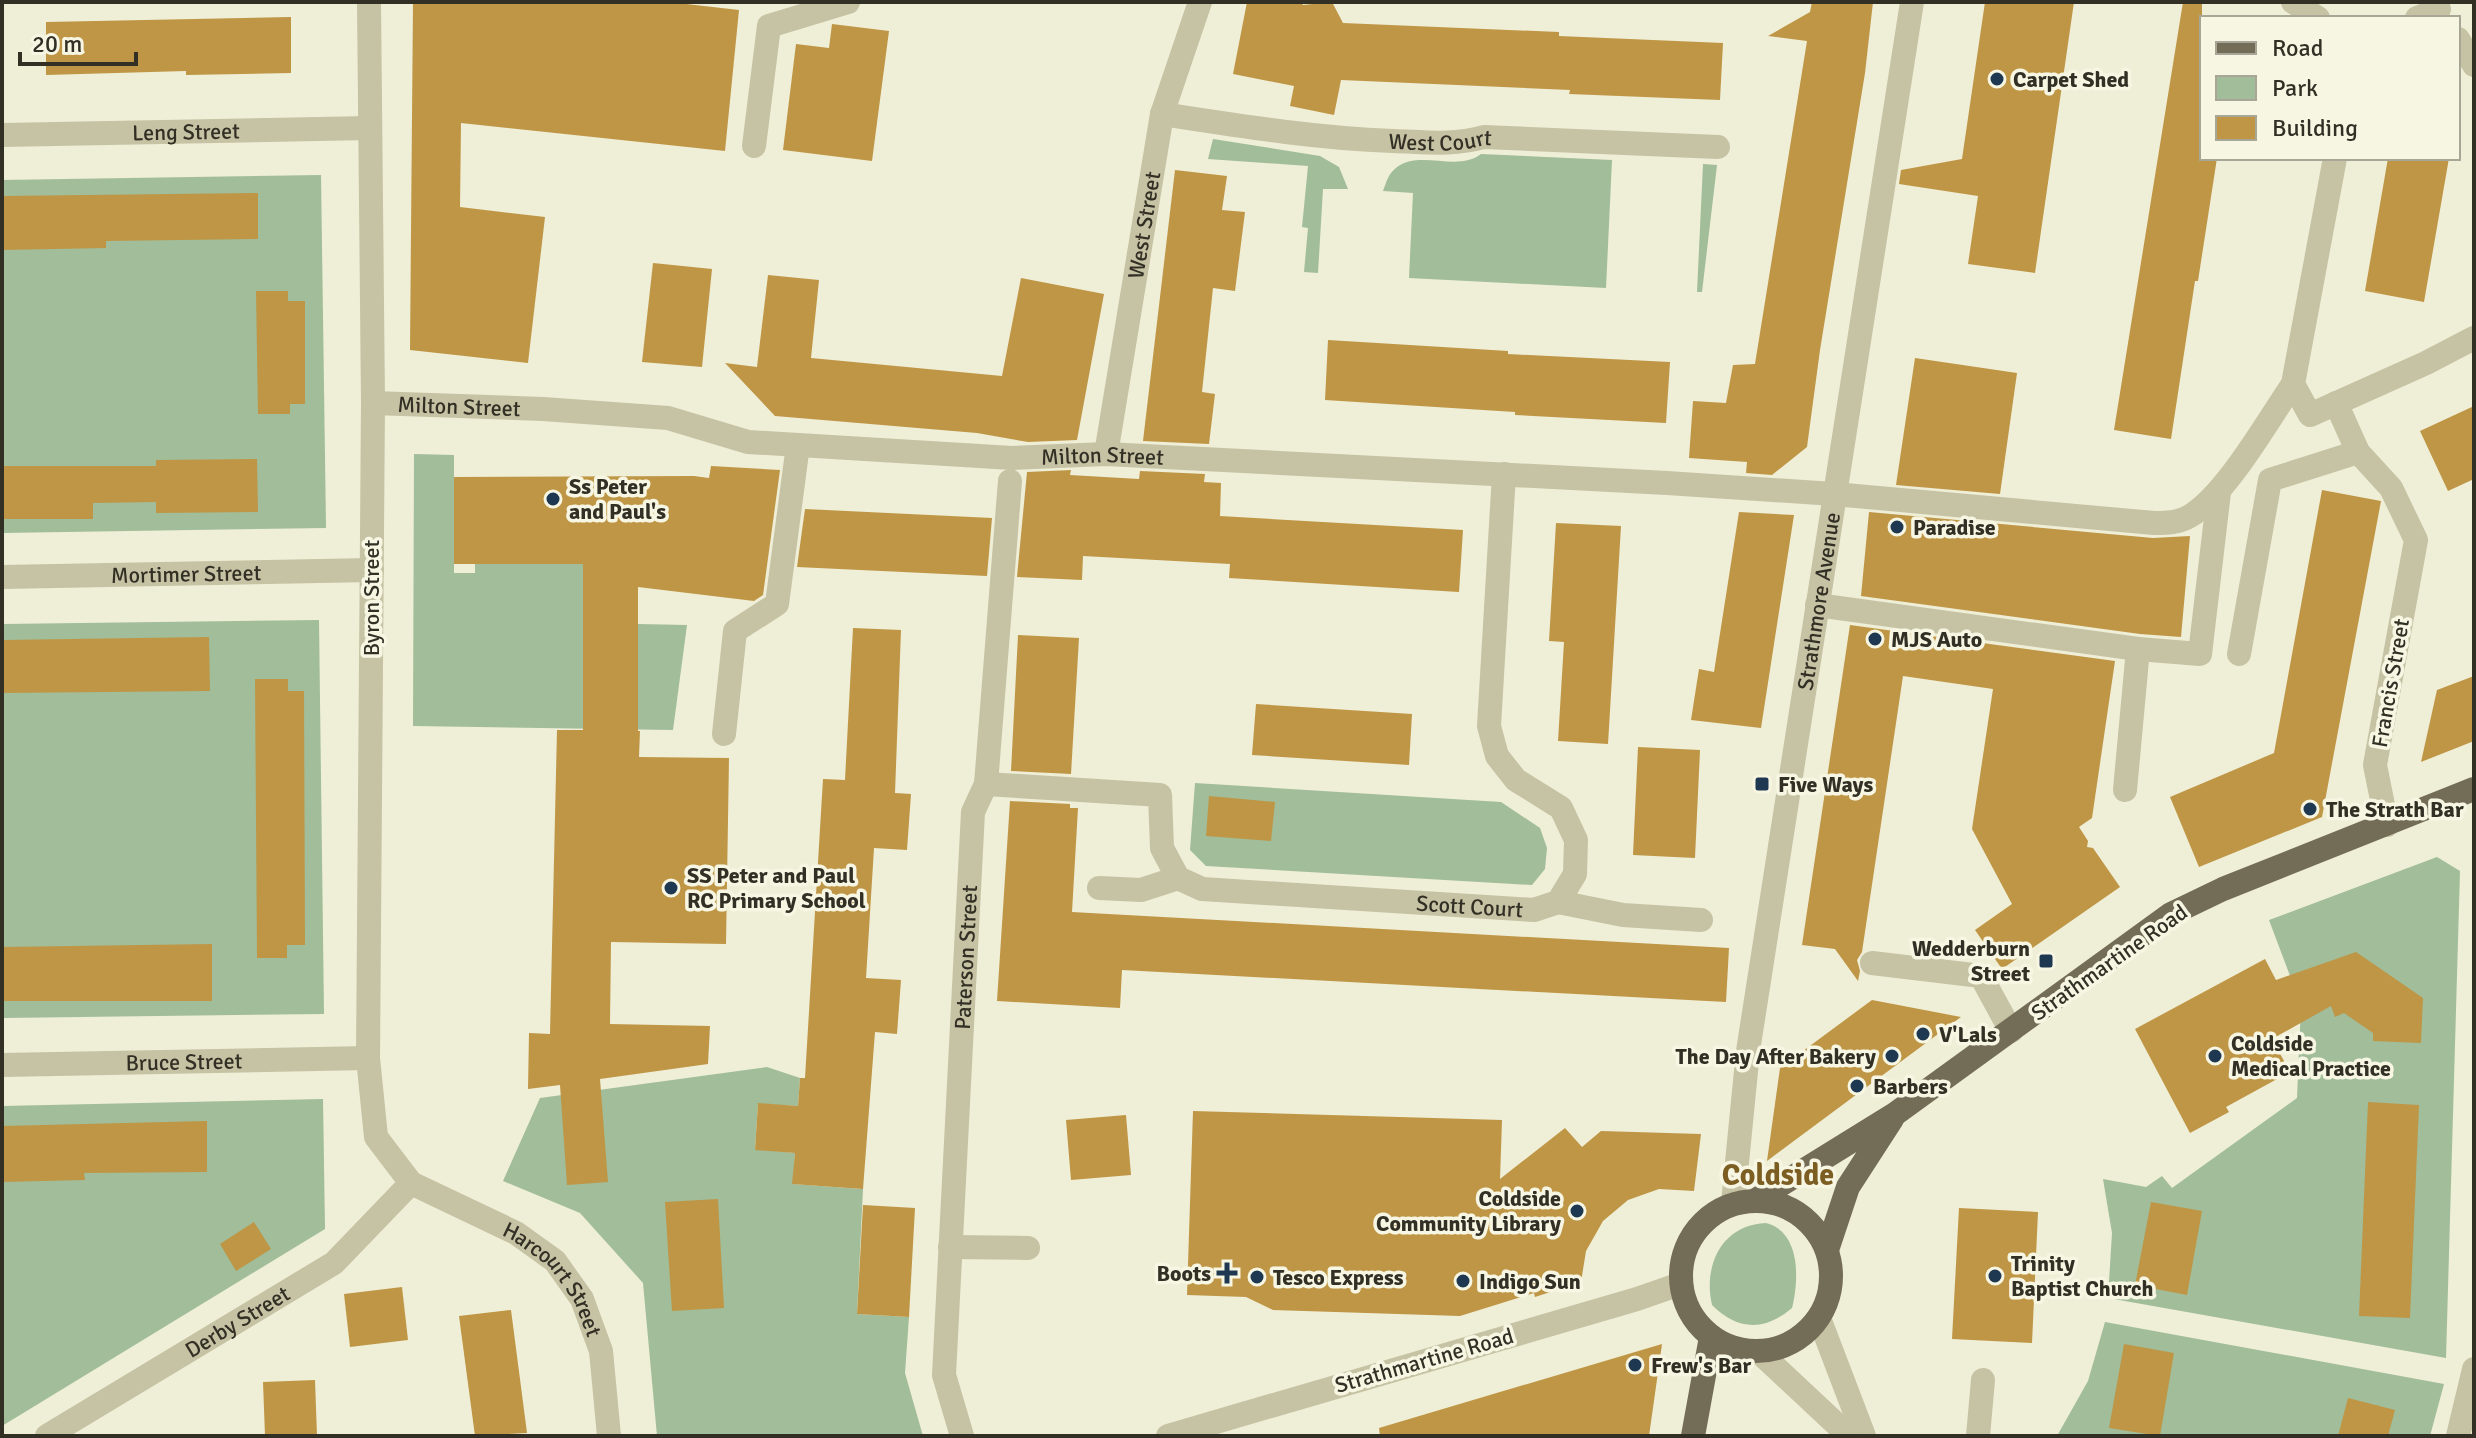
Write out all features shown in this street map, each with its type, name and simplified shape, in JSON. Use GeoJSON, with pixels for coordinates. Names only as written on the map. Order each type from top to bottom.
{"type":"FeatureCollection","features":[{"type":"Feature","properties":{"kind":"main road","name":"Strathmartine Road"},"geometry":{"type":"LineString","coordinates":[[1744,1202],[1895,1114],[2171,914],[2223,889],[2474,789]]}},
{"type":"Feature","properties":{"kind":"main road","name":"Strathmartine Road"},"geometry":{"type":"LineString","coordinates":[[1827,1250],[1848,1187],[1895,1114]]}},
{"type":"Feature","properties":{"kind":"main road"},"geometry":{"type":"LineString","coordinates":[[1744,1202],[1779,1203],[1800,1214],[1816,1230],[1827,1250],[1832,1274],[1828,1297],[1819,1318],[1802,1335],[1781,1347],[1758,1351],[1733,1348],[1711,1337],[1696,1322],[1680,1284],[1682,1258],[1692,1235],[1710,1215],[1744,1202]]}},
{"type":"Feature","properties":{"kind":"main road"},"geometry":{"type":"LineString","coordinates":[[1693,1436],[1711,1337]]}},
{"type":"Feature","properties":{"kind":"street","name":"Byron Street"},"geometry":{"type":"LineString","coordinates":[[369,2],[373,403],[368,1058],[376,1137],[411,1183]]}},
{"type":"Feature","properties":{"kind":"street"},"geometry":{"type":"LineString","coordinates":[[754,146],[769,26],[848,2]]}},
{"type":"Feature","properties":{"kind":"street","name":"West Street"},"geometry":{"type":"LineString","coordinates":[[1106,454],[1162,114],[1200,2]]}},
{"type":"Feature","properties":{"kind":"street","name":"Strathmore Avenue"},"geometry":{"type":"LineString","coordinates":[[1744,1202],[1748,1051],[1912,2]]}},
{"type":"Feature","properties":{"kind":"street"},"geometry":{"type":"LineString","coordinates":[[2293,2],[2315,16]]}},
{"type":"Feature","properties":{"kind":"street"},"geometry":{"type":"LineString","coordinates":[[2460,42],[2474,65]]}},
{"type":"Feature","properties":{"kind":"street","name":"West Court"},"geometry":{"type":"LineString","coordinates":[[1162,114],[1310,137],[1459,144],[1484,137],[1718,147]]}},
{"type":"Feature","properties":{"kind":"street","name":"Leng Street"},"geometry":{"type":"LineString","coordinates":[[2,135],[370,128]]}},
{"type":"Feature","properties":{"kind":"street"},"geometry":{"type":"LineString","coordinates":[[1817,605],[2138,649],[2200,654],[2219,492],[2293,384],[2335,160]]}},
{"type":"Feature","properties":{"kind":"street"},"geometry":{"type":"LineString","coordinates":[[2293,384],[2310,415],[2474,338]]}},
{"type":"Feature","properties":{"kind":"street","name":"Milton Street"},"geometry":{"type":"LineString","coordinates":[[373,403],[543,409],[668,418],[748,442],[1012,458],[1106,454],[1504,474],[1834,494],[2154,523],[2172,523],[2190,517],[2219,492]]}},
{"type":"Feature","properties":{"kind":"street"},"geometry":{"type":"LineString","coordinates":[[2239,654],[2270,480],[2358,452],[2336,403]]}},
{"type":"Feature","properties":{"kind":"street"},"geometry":{"type":"LineString","coordinates":[[724,734],[735,631],[777,604],[798,445]]}},
{"type":"Feature","properties":{"kind":"street","name":"Francis Street"},"geometry":{"type":"LineString","coordinates":[[2358,452],[2391,488],[2416,540],[2375,765],[2387,825]]}},
{"type":"Feature","properties":{"kind":"street","name":"Scott Court"},"geometry":{"type":"LineString","coordinates":[[1178,878],[1202,889],[1534,910],[1558,902],[1575,874],[1576,840],[1561,808],[1516,780],[1497,756],[1489,726],[1504,474]]}},
{"type":"Feature","properties":{"kind":"street","name":"Paterson Street"},"geometry":{"type":"LineString","coordinates":[[962,1436],[944,1375],[950,1247],[973,812],[986,784],[1010,481]]}},
{"type":"Feature","properties":{"kind":"street","name":"Mortimer Street"},"geometry":{"type":"LineString","coordinates":[[2,577],[372,570]]}},
{"type":"Feature","properties":{"kind":"street"},"geometry":{"type":"LineString","coordinates":[[2125,790],[2138,649]]}},
{"type":"Feature","properties":{"kind":"street"},"geometry":{"type":"LineString","coordinates":[[986,784],[1160,795],[1162,848],[1178,878],[1141,890],[1099,888]]}},
{"type":"Feature","properties":{"kind":"street"},"geometry":{"type":"LineString","coordinates":[[1558,902],[1623,915],[1701,920]]}},
{"type":"Feature","properties":{"kind":"street"},"geometry":{"type":"LineString","coordinates":[[1872,963],[1981,976],[2011,1031]]}},
{"type":"Feature","properties":{"kind":"street","name":"Bruce Street"},"geometry":{"type":"LineString","coordinates":[[2,1065],[368,1058]]}},
{"type":"Feature","properties":{"kind":"street","name":"Derby Street"},"geometry":{"type":"LineString","coordinates":[[47,1436],[334,1263],[411,1183]]}},
{"type":"Feature","properties":{"kind":"street","name":"Harcourt Street"},"geometry":{"type":"LineString","coordinates":[[411,1183],[516,1233],[555,1261],[582,1299],[601,1351],[609,1436]]}},
{"type":"Feature","properties":{"kind":"street"},"geometry":{"type":"LineString","coordinates":[[950,1247],[1028,1248]]}},
{"type":"Feature","properties":{"kind":"street","name":"Strathmartine Road"},"geometry":{"type":"LineString","coordinates":[[1168,1436],[1680,1284]]}},
{"type":"Feature","properties":{"kind":"street"},"geometry":{"type":"LineString","coordinates":[[1819,1318],[1864,1436]]}},
{"type":"Feature","properties":{"kind":"street"},"geometry":{"type":"LineString","coordinates":[[1758,1351],[1849,1436]]}},
{"type":"Feature","properties":{"kind":"street"},"geometry":{"type":"LineString","coordinates":[[2458,1436],[2474,1369]]}},
{"type":"Feature","properties":{"kind":"street"},"geometry":{"type":"LineString","coordinates":[[1978,1436],[1983,1380]]}},
{"type":"Feature","properties":{"kind":"green space"},"geometry":{"type":"Polygon","coordinates":[[[1213,139],[1320,156],[1339,167],[1348,189],[1323,189],[1318,273],[1304,272],[1308,228],[1302,227],[1308,166],[1208,159],[1213,139]]]}},
{"type":"Feature","properties":{"kind":"green space"},"geometry":{"type":"Polygon","coordinates":[[[1481,154],[1612,160],[1606,288],[1409,278],[1413,193],[1383,191],[1390,175],[1400,165],[1411,161],[1459,161],[1481,154]]]}},
{"type":"Feature","properties":{"kind":"green space"},"geometry":{"type":"Polygon","coordinates":[[[1703,164],[1717,165],[1702,292],[1697,292],[1703,164]]]}},
{"type":"Feature","properties":{"kind":"green space"},"geometry":{"type":"Polygon","coordinates":[[[321,175],[326,528],[2,533],[2,180],[321,175]]]}},
{"type":"Feature","properties":{"kind":"green space"},"geometry":{"type":"Polygon","coordinates":[[[414,454],[454,455],[454,573],[475,573],[475,564],[583,564],[638,624],[687,625],[673,730],[413,726],[414,454]]]}},
{"type":"Feature","properties":{"kind":"green space"},"geometry":{"type":"Polygon","coordinates":[[[319,620],[324,1014],[2,1018],[2,624],[319,620]]]}},
{"type":"Feature","properties":{"kind":"green space"},"geometry":{"type":"Polygon","coordinates":[[[1195,783],[1501,802],[1540,828],[1547,848],[1545,869],[1532,885],[1206,866],[1190,850],[1195,783]]]}},
{"type":"Feature","properties":{"kind":"green space"},"geometry":{"type":"Polygon","coordinates":[[[2437,857],[2460,871],[2446,1358],[2108,1298],[2112,1233],[2103,1179],[2146,1187],[2162,1176],[2172,1188],[2297,1098],[2301,1005],[2269,920],[2437,857]]]}},
{"type":"Feature","properties":{"kind":"green space"},"geometry":{"type":"Polygon","coordinates":[[[767,1067],[800,1078],[798,1106],[758,1104],[755,1149],[795,1153],[793,1184],[863,1189],[857,1314],[909,1317],[905,1373],[923,1436],[657,1436],[643,1283],[580,1213],[503,1181],[540,1098],[767,1067]]]}},
{"type":"Feature","properties":{"kind":"green space"},"geometry":{"type":"Polygon","coordinates":[[[323,1099],[325,1229],[2,1426],[2,1106],[323,1099]]]}},
{"type":"Feature","properties":{"kind":"green space"},"geometry":{"type":"Polygon","coordinates":[[[1766,1223],[1786,1236],[1791,1246],[1795,1258],[1796,1284],[1792,1308],[1772,1321],[1752,1325],[1732,1320],[1712,1305],[1710,1276],[1713,1262],[1727,1240],[1750,1225],[1766,1223]]]}},
{"type":"Feature","properties":{"kind":"green space"},"geometry":{"type":"Polygon","coordinates":[[[2105,1322],[2444,1384],[2430,1436],[2057,1436],[2088,1381],[2105,1322]]]}},
{"type":"Feature","properties":{"kind":"building"},"geometry":{"type":"Polygon","coordinates":[[[413,2],[669,2],[739,10],[725,151],[461,123],[460,207],[545,217],[528,363],[410,350],[413,2]]]}},
{"type":"Feature","properties":{"kind":"building"},"geometry":{"type":"Polygon","coordinates":[[[1247,2],[1301,2],[1303,5],[1332,2],[1343,23],[1723,43],[1720,100],[1341,80],[1334,115],[1290,106],[1294,86],[1233,74],[1247,2]]]}},
{"type":"Feature","properties":{"kind":"building"},"geometry":{"type":"Polygon","coordinates":[[[1812,2],[1873,2],[1865,73],[1807,447],[1772,475],[1746,473],[1747,462],[1689,458],[1693,401],[1726,403],[1733,365],[1755,364],[1807,41],[1768,36],[1810,12],[1812,2]]]}},
{"type":"Feature","properties":{"kind":"building"},"geometry":{"type":"Polygon","coordinates":[[[1985,2],[2074,2],[2035,273],[1968,264],[1978,196],[1899,184],[1901,170],[1962,159],[1985,2]]]}},
{"type":"Feature","properties":{"kind":"building"},"geometry":{"type":"Polygon","coordinates":[[[2183,2],[2202,2],[2200,160],[2217,160],[2171,439],[2114,430],[2183,2]]]}},
{"type":"Feature","properties":{"kind":"building"},"geometry":{"type":"Polygon","coordinates":[[[291,17],[291,73],[186,75],[186,71],[46,75],[46,22],[291,17]]]}},
{"type":"Feature","properties":{"kind":"building"},"geometry":{"type":"Polygon","coordinates":[[[832,24],[889,31],[872,161],[783,150],[796,44],[829,48],[832,24]]]}},
{"type":"Feature","properties":{"kind":"building"},"geometry":{"type":"Polygon","coordinates":[[[2388,160],[2449,160],[2424,302],[2365,291],[2388,160]]]}},
{"type":"Feature","properties":{"kind":"building"},"geometry":{"type":"Polygon","coordinates":[[[1175,170],[1227,176],[1222,210],[1245,212],[1235,291],[1213,288],[1202,392],[1215,394],[1209,444],[1143,441],[1175,170]]]}},
{"type":"Feature","properties":{"kind":"building"},"geometry":{"type":"Polygon","coordinates":[[[258,193],[258,239],[106,241],[106,248],[2,250],[2,196],[258,193]]]}},
{"type":"Feature","properties":{"kind":"building"},"geometry":{"type":"Polygon","coordinates":[[[653,263],[712,269],[702,367],[642,362],[653,263]]]}},
{"type":"Feature","properties":{"kind":"building"},"geometry":{"type":"Polygon","coordinates":[[[768,275],[819,280],[811,358],[1002,376],[1021,278],[1104,294],[1077,440],[1028,442],[977,433],[775,416],[725,363],[757,367],[768,275]]]}},
{"type":"Feature","properties":{"kind":"building"},"geometry":{"type":"Polygon","coordinates":[[[256,291],[288,291],[288,301],[305,301],[305,404],[290,404],[290,414],[258,414],[256,291]]]}},
{"type":"Feature","properties":{"kind":"building"},"geometry":{"type":"Polygon","coordinates":[[[1328,340],[1508,351],[1508,354],[1670,362],[1666,423],[1325,400],[1328,340]]]}},
{"type":"Feature","properties":{"kind":"building"},"geometry":{"type":"Polygon","coordinates":[[[1915,358],[2017,373],[2000,494],[1896,485],[1915,358]]]}},
{"type":"Feature","properties":{"kind":"building"},"geometry":{"type":"Polygon","coordinates":[[[2474,406],[2474,479],[2448,491],[2420,431],[2474,406]]]}},
{"type":"Feature","properties":{"kind":"building"},"geometry":{"type":"Polygon","coordinates":[[[257,459],[258,512],[156,513],[156,502],[93,503],[93,519],[2,519],[2,466],[156,466],[156,460],[257,459]]]}},
{"type":"Feature","properties":{"kind":"building"},"geometry":{"type":"Polygon","coordinates":[[[711,466],[780,470],[763,595],[754,601],[638,587],[638,731],[639,757],[729,758],[726,944],[611,942],[610,1024],[710,1026],[708,1064],[600,1079],[608,1182],[567,1185],[560,1085],[528,1089],[529,1033],[550,1034],[557,730],[583,730],[583,564],[454,564],[454,477],[709,478],[711,466]]]}},
{"type":"Feature","properties":{"kind":"building"},"geometry":{"type":"Polygon","coordinates":[[[1071,470],[1070,475],[1139,479],[1140,471],[1205,474],[1204,482],[1221,483],[1220,516],[1463,530],[1459,592],[1229,578],[1230,564],[1083,556],[1082,580],[1017,577],[1027,472],[1071,470]]]}},
{"type":"Feature","properties":{"kind":"building"},"geometry":{"type":"Polygon","coordinates":[[[2322,490],[2381,501],[2322,817],[2199,867],[2170,797],[2274,753],[2322,490]]]}},
{"type":"Feature","properties":{"kind":"building"},"geometry":{"type":"Polygon","coordinates":[[[805,509],[992,518],[987,576],[797,567],[805,509]]]}},
{"type":"Feature","properties":{"kind":"building"},"geometry":{"type":"Polygon","coordinates":[[[1739,512],[1794,515],[1761,728],[1691,720],[1699,669],[1714,672],[1739,512]]]}},
{"type":"Feature","properties":{"kind":"building"},"geometry":{"type":"Polygon","coordinates":[[[1869,512],[2153,538],[2190,536],[2181,637],[1861,596],[1869,512]]]}},
{"type":"Feature","properties":{"kind":"building"},"geometry":{"type":"Polygon","coordinates":[[[1556,523],[1621,526],[1608,744],[1558,741],[1564,642],[1549,641],[1556,523]]]}},
{"type":"Feature","properties":{"kind":"building"},"geometry":{"type":"Polygon","coordinates":[[[1850,625],[2115,661],[2092,818],[2079,827],[2088,841],[2087,847],[2093,848],[2120,887],[2002,969],[1975,930],[2012,904],[1972,829],[1993,689],[1903,676],[1862,952],[1857,960],[1860,971],[1858,981],[1835,949],[1802,945],[1850,625]]]}},
{"type":"Feature","properties":{"kind":"building"},"geometry":{"type":"Polygon","coordinates":[[[853,628],[901,630],[895,793],[911,794],[907,850],[874,848],[866,978],[901,980],[897,1034],[875,1032],[863,1189],[792,1184],[795,1153],[755,1150],[758,1103],[798,1106],[800,1078],[805,1078],[823,779],[845,780],[853,628]]]}},
{"type":"Feature","properties":{"kind":"building"},"geometry":{"type":"Polygon","coordinates":[[[1018,635],[1079,638],[1071,774],[1011,771],[1018,635]]]}},
{"type":"Feature","properties":{"kind":"building"},"geometry":{"type":"Polygon","coordinates":[[[209,637],[210,691],[2,693],[2,640],[209,637]]]}},
{"type":"Feature","properties":{"kind":"building"},"geometry":{"type":"Polygon","coordinates":[[[2474,676],[2474,741],[2421,762],[2437,690],[2474,676]]]}},
{"type":"Feature","properties":{"kind":"building"},"geometry":{"type":"Polygon","coordinates":[[[255,679],[288,679],[288,691],[304,691],[305,945],[287,945],[287,958],[257,958],[255,679]]]}},
{"type":"Feature","properties":{"kind":"building"},"geometry":{"type":"Polygon","coordinates":[[[1256,704],[1412,714],[1409,765],[1252,755],[1256,704]]]}},
{"type":"Feature","properties":{"kind":"building"},"geometry":{"type":"Polygon","coordinates":[[[1638,747],[1700,750],[1695,858],[1633,855],[1638,747]]]}},
{"type":"Feature","properties":{"kind":"building"},"geometry":{"type":"Polygon","coordinates":[[[1209,796],[1275,802],[1271,841],[1206,836],[1209,796]]]}},
{"type":"Feature","properties":{"kind":"building"},"geometry":{"type":"Polygon","coordinates":[[[1010,801],[1070,804],[1070,808],[1078,808],[1072,912],[1729,948],[1726,1002],[1122,970],[1120,1008],[997,1001],[1010,801]]]}},
{"type":"Feature","properties":{"kind":"building"},"geometry":{"type":"Polygon","coordinates":[[[212,944],[212,1001],[2,1001],[2,947],[212,944]]]}},
{"type":"Feature","properties":{"kind":"building","name":"Coldside Medical Practice"},"geometry":{"type":"Polygon","coordinates":[[[2356,952],[2423,998],[2421,1043],[2373,1041],[2373,1033],[2344,1013],[2335,1017],[2331,1006],[2272,1039],[2290,1072],[2226,1107],[2229,1112],[2190,1133],[2135,1029],[2265,959],[2276,980],[2356,952]]]}},
{"type":"Feature","properties":{"kind":"building"},"geometry":{"type":"Polygon","coordinates":[[[1872,1000],[1961,1017],[1767,1161],[1780,1068],[1872,1000]]]}},
{"type":"Feature","properties":{"kind":"building"},"geometry":{"type":"Polygon","coordinates":[[[2368,1102],[2419,1105],[2410,1318],[2359,1316],[2368,1102]]]}},
{"type":"Feature","properties":{"kind":"building"},"geometry":{"type":"Polygon","coordinates":[[[1193,1111],[1502,1120],[1500,1179],[1565,1128],[1582,1147],[1601,1131],[1701,1134],[1694,1191],[1659,1189],[1628,1200],[1603,1221],[1586,1251],[1581,1282],[1460,1316],[1273,1310],[1246,1297],[1187,1295],[1193,1111]]]}},
{"type":"Feature","properties":{"kind":"building"},"geometry":{"type":"Polygon","coordinates":[[[1126,1115],[1131,1175],[1071,1180],[1066,1120],[1126,1115]]]}},
{"type":"Feature","properties":{"kind":"building"},"geometry":{"type":"Polygon","coordinates":[[[207,1121],[207,1172],[84,1173],[85,1180],[2,1182],[2,1126],[207,1121]]]}},
{"type":"Feature","properties":{"kind":"building"},"geometry":{"type":"Polygon","coordinates":[[[718,1199],[724,1308],[672,1311],[665,1202],[718,1199]]]}},
{"type":"Feature","properties":{"kind":"building"},"geometry":{"type":"Polygon","coordinates":[[[2151,1202],[2202,1211],[2187,1295],[2135,1285],[2151,1202]]]}},
{"type":"Feature","properties":{"kind":"building"},"geometry":{"type":"Polygon","coordinates":[[[863,1205],[915,1208],[909,1317],[857,1314],[863,1205]]]}},
{"type":"Feature","properties":{"kind":"building","name":"Trinity Baptist Church"},"geometry":{"type":"Polygon","coordinates":[[[1959,1208],[2038,1212],[2032,1343],[1952,1339],[1959,1208]]]}},
{"type":"Feature","properties":{"kind":"building"},"geometry":{"type":"Polygon","coordinates":[[[254,1222],[271,1249],[236,1271],[220,1244],[254,1222]]]}},
{"type":"Feature","properties":{"kind":"building"},"geometry":{"type":"Polygon","coordinates":[[[402,1287],[408,1340],[350,1347],[344,1294],[402,1287]]]}},
{"type":"Feature","properties":{"kind":"building"},"geometry":{"type":"Polygon","coordinates":[[[511,1310],[527,1433],[475,1436],[459,1316],[511,1310]]]}},
{"type":"Feature","properties":{"kind":"building"},"geometry":{"type":"Polygon","coordinates":[[[1662,1344],[1649,1436],[1380,1436],[1379,1428],[1662,1344]]]}},
{"type":"Feature","properties":{"kind":"building"},"geometry":{"type":"Polygon","coordinates":[[[2124,1344],[2174,1353],[2160,1436],[2109,1428],[2124,1344]]]}},
{"type":"Feature","properties":{"kind":"building"},"geometry":{"type":"Polygon","coordinates":[[[315,1380],[317,1436],[265,1436],[263,1382],[315,1380]]]}},
{"type":"Feature","properties":{"kind":"building"},"geometry":{"type":"Polygon","coordinates":[[[2348,1398],[2395,1410],[2388,1436],[2338,1436],[2348,1398]]]}},
{"type":"Feature","properties":{"kind":"place","name":"Carpet Shed"},"geometry":{"type":"Point","coordinates":[1997,79]}},
{"type":"Feature","properties":{"kind":"place","name":"Ss Peter and Paul's"},"geometry":{"type":"Point","coordinates":[553,499]}},
{"type":"Feature","properties":{"kind":"place","name":"Paradise"},"geometry":{"type":"Point","coordinates":[1897,527]}},
{"type":"Feature","properties":{"kind":"place","name":"MJS Auto"},"geometry":{"type":"Point","coordinates":[1875,639]}},
{"type":"Feature","properties":{"kind":"place","name":"Five Ways"},"geometry":{"type":"Point","coordinates":[1762,784]}},
{"type":"Feature","properties":{"kind":"place","name":"The Strath Bar"},"geometry":{"type":"Point","coordinates":[2310,809]}},
{"type":"Feature","properties":{"kind":"place","name":"SS Peter and Paul RC Primary School"},"geometry":{"type":"Point","coordinates":[671,888]}},
{"type":"Feature","properties":{"kind":"place","name":"Wedderburn Street"},"geometry":{"type":"Point","coordinates":[2046,961]}},
{"type":"Feature","properties":{"kind":"place","name":"V'Lals"},"geometry":{"type":"Point","coordinates":[1923,1034]}},
{"type":"Feature","properties":{"kind":"place","name":"The Day After Bakery"},"geometry":{"type":"Point","coordinates":[1892,1056]}},
{"type":"Feature","properties":{"kind":"place","name":"Coldside Medical Practice"},"geometry":{"type":"Point","coordinates":[2215,1056]}},
{"type":"Feature","properties":{"kind":"place","name":"Barbers"},"geometry":{"type":"Point","coordinates":[1857,1086]}},
{"type":"Feature","properties":{"kind":"place","name":"Coldside Community Library"},"geometry":{"type":"Point","coordinates":[1577,1211]}},
{"type":"Feature","properties":{"kind":"place","name":"Boots"},"geometry":{"type":"Point","coordinates":[1227,1273]}},
{"type":"Feature","properties":{"kind":"place","name":"Trinity Baptist Church"},"geometry":{"type":"Point","coordinates":[1995,1276]}},
{"type":"Feature","properties":{"kind":"place","name":"Tesco Express"},"geometry":{"type":"Point","coordinates":[1257,1277]}},
{"type":"Feature","properties":{"kind":"place","name":"Indigo Sun"},"geometry":{"type":"Point","coordinates":[1463,1281]}},
{"type":"Feature","properties":{"kind":"place","name":"Frew's Bar"},"geometry":{"type":"Point","coordinates":[1635,1365]}},
{"type":"Feature","properties":{"kind":"district","name":"Coldside"},"geometry":{"type":"Point","coordinates":[1778,1175]}}]}
